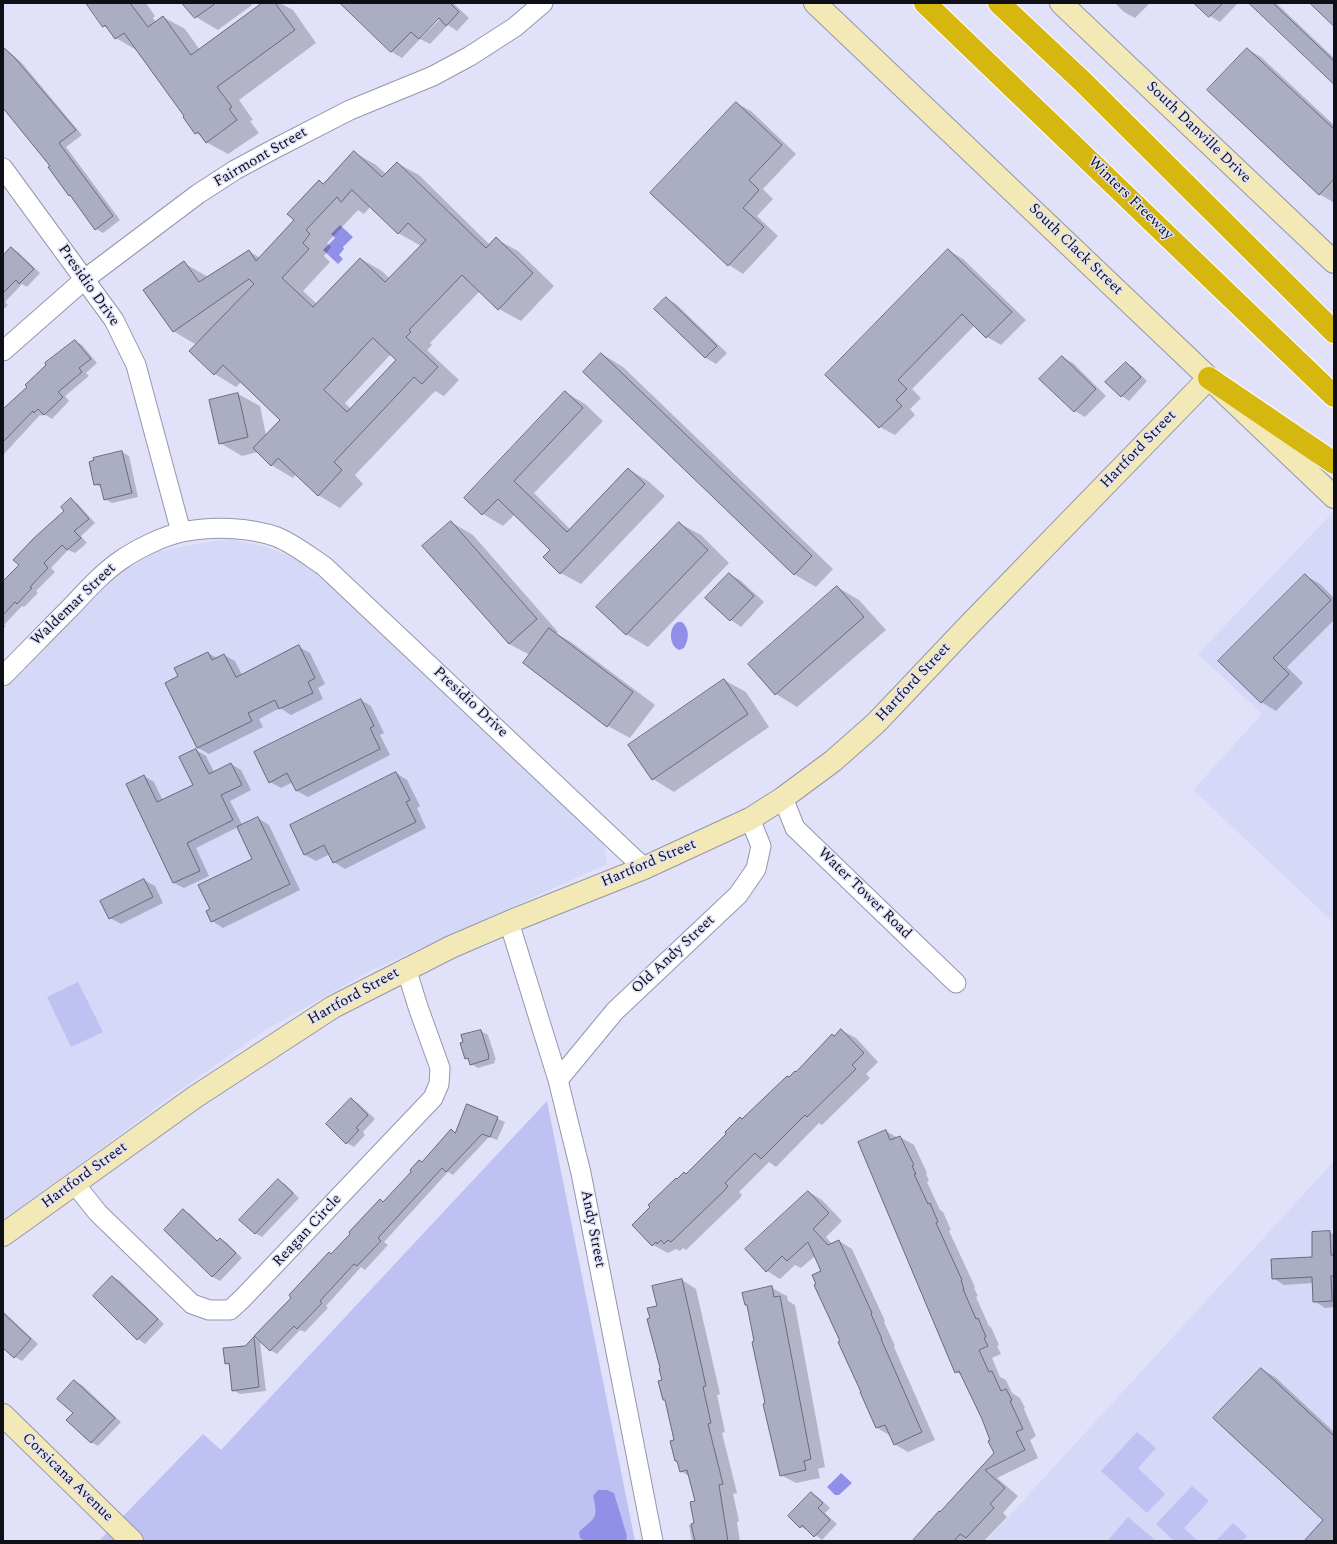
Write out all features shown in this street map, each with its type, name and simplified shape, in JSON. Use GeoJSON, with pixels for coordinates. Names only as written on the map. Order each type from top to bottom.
{"type":"FeatureCollection","features":[{"type":"Feature","properties":{"kind":"highway","name":"Winters Freeway"},"geometry":{"type":"LineString","coordinates":[[925,3],[1334,396]]}},
{"type":"Feature","properties":{"kind":"highway"},"geometry":{"type":"LineString","coordinates":[[999,3],[1083,82],[1334,332]]}},
{"type":"Feature","properties":{"kind":"highway"},"geometry":{"type":"LineString","coordinates":[[1209,378],[1334,463]]}},
{"type":"Feature","properties":{"kind":"street","name":"Fairmont Street"},"geometry":{"type":"LineString","coordinates":[[3,351],[85,279],[198,194],[236,170],[274,149],[350,110],[433,76],[470,56],[515,27],[543,3]]}},
{"type":"Feature","properties":{"kind":"street","name":"South Clack Street"},"geometry":{"type":"LineString","coordinates":[[815,3],[1334,497]]}},
{"type":"Feature","properties":{"kind":"street","name":"South Danville Drive"},"geometry":{"type":"LineString","coordinates":[[1062,3],[1331,253]]}},
{"type":"Feature","properties":{"kind":"street","name":"Presidio Drive"},"geometry":{"type":"LineString","coordinates":[[3,168],[114,320],[136,365],[181,532]]}},
{"type":"Feature","properties":{"kind":"street","name":"Hartford Street"},"geometry":{"type":"LineString","coordinates":[[3,1236],[74,1183],[195,1097],[333,1007],[406,968],[451,947],[644,868],[750,819],[782,798],[833,761],[876,723],[1209,378]]}},
{"type":"Feature","properties":{"kind":"street","name":"Waldemar Street"},"geometry":{"type":"LineString","coordinates":[[3,676],[105,572],[145,545],[181,532],[226,528],[257,532],[278,538],[291,544]]}},
{"type":"Feature","properties":{"kind":"street","name":"Presidio Drive"},"geometry":{"type":"LineString","coordinates":[[291,544],[324,566],[644,868]]}},
{"type":"Feature","properties":{"kind":"street","name":"Water Tower Road"},"geometry":{"type":"LineString","coordinates":[[782,798],[795,828],[956,983]]}},
{"type":"Feature","properties":{"kind":"street","name":"Old Andy Street"},"geometry":{"type":"LineString","coordinates":[[558,1080],[615,1011],[738,895],[756,869],[761,846],[750,819]]}},
{"type":"Feature","properties":{"kind":"street","name":"Andy Street"},"geometry":{"type":"LineString","coordinates":[[509,922],[558,1080],[581,1173],[653,1541]]}},
{"type":"Feature","properties":{"kind":"street","name":"Reagan Circle"},"geometry":{"type":"LineString","coordinates":[[74,1183],[98,1212],[192,1304],[208,1310],[230,1310],[433,1098],[439,1084],[440,1068],[406,968]]}},
{"type":"Feature","properties":{"kind":"street","name":"Corsicana Avenue"},"geometry":{"type":"LineString","coordinates":[[3,1415],[132,1541]]}},
{"type":"Feature","properties":{"kind":"shaded area"},"geometry":{"type":"Polygon","coordinates":[[[340,225],[353,237],[343,247],[344,249],[339,255],[343,259],[338,264],[323,250],[335,238],[331,234],[340,225]]]}},
{"type":"Feature","properties":{"kind":"shaded area"},"geometry":{"type":"Polygon","coordinates":[[[1333,512],[1334,923],[1193,790],[1262,714],[1198,654],[1333,512]]]}},
{"type":"Feature","properties":{"kind":"shaded area"},"geometry":{"type":"Polygon","coordinates":[[[228,539],[263,546],[297,559],[329,583],[604,844],[607,864],[370,971],[267,1029],[177,1092],[3,1221],[3,691],[101,589],[122,572],[156,552],[228,539]]]}},
{"type":"Feature","properties":{"kind":"shaded area"},"geometry":{"type":"Polygon","coordinates":[[[682,622],[685,625],[688,634],[684,648],[679,650],[673,645],[671,636],[671,632],[675,624],[682,622]]]}},
{"type":"Feature","properties":{"kind":"shaded area"},"geometry":{"type":"Polygon","coordinates":[[[78,982],[103,1032],[71,1047],[47,997],[78,982]]]}},
{"type":"Feature","properties":{"kind":"shaded area"},"geometry":{"type":"Polygon","coordinates":[[[547,1101],[635,1541],[99,1541],[203,1434],[221,1450],[547,1101]]]}},
{"type":"Feature","properties":{"kind":"shaded area"},"geometry":{"type":"Polygon","coordinates":[[[1334,1161],[1334,1541],[986,1541],[1334,1161]]]}},
{"type":"Feature","properties":{"kind":"shaded area"},"geometry":{"type":"Polygon","coordinates":[[[1137,1432],[1156,1448],[1138,1468],[1165,1494],[1147,1513],[1101,1471],[1137,1432]]]}},
{"type":"Feature","properties":{"kind":"shaded area"},"geometry":{"type":"Polygon","coordinates":[[[841,1473],[852,1483],[839,1495],[835,1495],[827,1487],[841,1473]]]}},
{"type":"Feature","properties":{"kind":"shaded area"},"geometry":{"type":"Polygon","coordinates":[[[1192,1486],[1209,1501],[1184,1528],[1198,1541],[1174,1541],[1156,1524],[1192,1486]]]}},
{"type":"Feature","properties":{"kind":"shaded area"},"geometry":{"type":"Polygon","coordinates":[[[598,1490],[607,1490],[614,1493],[627,1536],[626,1541],[585,1541],[580,1538],[579,1532],[594,1518],[595,1504],[593,1496],[598,1490]]]}},
{"type":"Feature","properties":{"kind":"shaded area"},"geometry":{"type":"Polygon","coordinates":[[[1128,1517],[1155,1540],[1111,1541],[1109,1539],[1128,1517]]]}},
{"type":"Feature","properties":{"kind":"shaded area"},"geometry":{"type":"Polygon","coordinates":[[[1233,1523],[1247,1536],[1242,1541],[1216,1541],[1233,1523]]]}},
{"type":"Feature","properties":{"kind":"building"},"geometry":{"type":"Polygon","coordinates":[[[86,3],[130,3],[148,27],[163,16],[191,55],[262,3],[275,3],[295,30],[217,87],[232,107],[229,109],[237,120],[206,143],[198,132],[195,134],[183,117],[184,116],[124,33],[115,39],[105,25],[103,27],[86,3]]]}},
{"type":"Feature","properties":{"kind":"building"},"geometry":{"type":"Polygon","coordinates":[[[182,3],[216,3],[195,18],[182,3]]]}},
{"type":"Feature","properties":{"kind":"building"},"geometry":{"type":"Polygon","coordinates":[[[340,3],[450,3],[459,12],[446,26],[439,18],[419,39],[411,32],[391,52],[340,3]]]}},
{"type":"Feature","properties":{"kind":"building"},"geometry":{"type":"Polygon","coordinates":[[[1194,3],[1223,3],[1209,17],[1194,3]]]}},
{"type":"Feature","properties":{"kind":"building"},"geometry":{"type":"Polygon","coordinates":[[[1249,3],[1273,3],[1334,61],[1334,84],[1249,3]]]}},
{"type":"Feature","properties":{"kind":"building"},"geometry":{"type":"Polygon","coordinates":[[[1310,3],[1334,3],[1334,26],[1310,3]]]}},
{"type":"Feature","properties":{"kind":"building"},"geometry":{"type":"Polygon","coordinates":[[[3,47],[14,57],[76,130],[59,143],[113,216],[95,230],[48,167],[50,166],[3,108],[3,47]]]}},
{"type":"Feature","properties":{"kind":"building"},"geometry":{"type":"Polygon","coordinates":[[[1247,48],[1334,129],[1334,179],[1319,195],[1207,90],[1247,48]]]}},
{"type":"Feature","properties":{"kind":"building"},"geometry":{"type":"Polygon","coordinates":[[[736,102],[782,145],[749,180],[759,190],[743,208],[764,227],[728,266],[650,193],[736,102]]]}},
{"type":"Feature","properties":{"kind":"building"},"geometry":{"type":"Polygon","coordinates":[[[354,151],[382,177],[397,162],[486,248],[496,237],[533,273],[498,310],[462,275],[409,330],[411,332],[406,337],[438,367],[422,384],[414,377],[334,462],[342,470],[318,496],[278,458],[271,466],[253,448],[280,420],[223,365],[214,375],[189,351],[254,284],[249,279],[173,332],[143,290],[184,261],[199,282],[249,250],[256,261],[294,220],[287,214],[319,180],[323,184],[354,151]],[[352,190],[341,202],[337,197],[306,230],[310,234],[303,243],[309,249],[282,278],[313,307],[360,258],[385,282],[426,240],[408,223],[398,234],[352,190]],[[373,338],[324,390],[347,412],[396,360],[373,338]]]}},
{"type":"Feature","properties":{"kind":"building"},"geometry":{"type":"Polygon","coordinates":[[[11,247],[34,269],[19,284],[16,280],[3,293],[3,256],[11,247]]]}},
{"type":"Feature","properties":{"kind":"building"},"geometry":{"type":"Polygon","coordinates":[[[948,249],[1012,312],[986,338],[962,314],[898,380],[907,389],[896,400],[902,406],[879,428],[825,375],[948,249]]]}},
{"type":"Feature","properties":{"kind":"building"},"geometry":{"type":"Polygon","coordinates":[[[666,297],[717,346],[705,358],[654,309],[666,297]]]}},
{"type":"Feature","properties":{"kind":"building"},"geometry":{"type":"Polygon","coordinates":[[[75,340],[91,359],[79,368],[82,372],[58,392],[63,397],[44,415],[38,409],[34,413],[33,411],[3,442],[3,409],[27,387],[25,385],[46,365],[45,363],[75,340]]]}},
{"type":"Feature","properties":{"kind":"building"},"geometry":{"type":"Polygon","coordinates":[[[601,353],[812,556],[794,575],[583,372],[601,353]]]}},
{"type":"Feature","properties":{"kind":"building"},"geometry":{"type":"Polygon","coordinates":[[[1062,356],[1096,389],[1074,412],[1039,379],[1062,356]]]}},
{"type":"Feature","properties":{"kind":"building"},"geometry":{"type":"Polygon","coordinates":[[[1126,362],[1141,377],[1121,397],[1105,382],[1126,362]]]}},
{"type":"Feature","properties":{"kind":"building"},"geometry":{"type":"Polygon","coordinates":[[[565,391],[583,408],[514,481],[567,532],[628,468],[645,484],[560,574],[543,557],[550,550],[498,499],[482,515],[464,498],[565,391]]]}},
{"type":"Feature","properties":{"kind":"building"},"geometry":{"type":"Polygon","coordinates":[[[238,393],[248,437],[219,444],[209,400],[238,393]]]}},
{"type":"Feature","properties":{"kind":"building"},"geometry":{"type":"Polygon","coordinates":[[[122,451],[132,493],[104,500],[100,484],[94,485],[89,462],[94,460],[93,458],[122,451]]]}},
{"type":"Feature","properties":{"kind":"building"},"geometry":{"type":"Polygon","coordinates":[[[71,498],[89,519],[74,531],[81,538],[67,550],[62,545],[44,563],[48,568],[30,587],[32,588],[17,604],[15,602],[3,615],[3,581],[19,565],[13,560],[34,538],[64,511],[61,507],[71,498]]]}},
{"type":"Feature","properties":{"kind":"building"},"geometry":{"type":"Polygon","coordinates":[[[451,521],[537,619],[509,644],[422,546],[451,521]]]}},
{"type":"Feature","properties":{"kind":"building"},"geometry":{"type":"Polygon","coordinates":[[[679,522],[708,550],[626,635],[596,607],[679,522]]]}},
{"type":"Feature","properties":{"kind":"building"},"geometry":{"type":"Polygon","coordinates":[[[729,573],[754,596],[730,621],[705,598],[729,573]]]}},
{"type":"Feature","properties":{"kind":"building"},"geometry":{"type":"Polygon","coordinates":[[[1305,574],[1331,600],[1273,658],[1289,674],[1261,703],[1218,661],[1305,574]]]}},
{"type":"Feature","properties":{"kind":"building"},"geometry":{"type":"Polygon","coordinates":[[[837,586],[864,617],[775,695],[748,664],[837,586]]]}},
{"type":"Feature","properties":{"kind":"building"},"geometry":{"type":"Polygon","coordinates":[[[549,628],[633,692],[607,727],[523,663],[549,628]]]}},
{"type":"Feature","properties":{"kind":"building"},"geometry":{"type":"Polygon","coordinates":[[[299,645],[315,678],[308,682],[313,693],[279,709],[275,700],[248,713],[252,721],[197,748],[165,683],[178,676],[174,668],[208,652],[212,660],[224,654],[236,677],[299,645]]]}},
{"type":"Feature","properties":{"kind":"building"},"geometry":{"type":"Polygon","coordinates":[[[724,679],[748,714],[652,780],[628,745],[724,679]]]}},
{"type":"Feature","properties":{"kind":"building"},"geometry":{"type":"Polygon","coordinates":[[[361,699],[374,726],[370,728],[380,749],[296,791],[287,773],[269,783],[254,752],[361,699]]]}},
{"type":"Feature","properties":{"kind":"building"},"geometry":{"type":"Polygon","coordinates":[[[196,749],[209,774],[231,763],[242,785],[221,795],[233,820],[187,843],[200,871],[173,883],[126,784],[144,775],[157,802],[193,785],[179,757],[196,749]]]}},
{"type":"Feature","properties":{"kind":"building"},"geometry":{"type":"Polygon","coordinates":[[[396,772],[410,800],[406,802],[416,822],[333,863],[324,845],[304,855],[290,825],[396,772]]]}},
{"type":"Feature","properties":{"kind":"building"},"geometry":{"type":"Polygon","coordinates":[[[258,817],[290,884],[211,922],[206,911],[210,909],[198,885],[252,859],[237,827],[258,817]]]}},
{"type":"Feature","properties":{"kind":"building"},"geometry":{"type":"Polygon","coordinates":[[[144,879],[153,897],[109,919],[100,901],[144,879]]]}},
{"type":"Feature","properties":{"kind":"building"},"geometry":{"type":"Polygon","coordinates":[[[841,1029],[864,1053],[852,1065],[856,1069],[807,1117],[805,1115],[761,1159],[755,1153],[725,1183],[728,1186],[725,1190],[671,1242],[668,1240],[664,1244],[661,1240],[652,1246],[632,1225],[650,1207],[648,1205],[676,1178],[677,1179],[684,1172],[686,1174],[726,1134],[725,1132],[740,1117],[742,1119],[787,1076],[789,1077],[795,1071],[796,1072],[832,1034],[834,1036],[841,1029]]]}},
{"type":"Feature","properties":{"kind":"building"},"geometry":{"type":"Polygon","coordinates":[[[481,1030],[489,1059],[470,1065],[468,1058],[465,1059],[460,1043],[463,1042],[461,1035],[481,1030]]]}},
{"type":"Feature","properties":{"kind":"building"},"geometry":{"type":"Polygon","coordinates":[[[351,1098],[368,1115],[356,1128],[359,1130],[346,1144],[326,1124],[351,1098]]]}},
{"type":"Feature","properties":{"kind":"building"},"geometry":{"type":"Polygon","coordinates":[[[467,1104],[498,1117],[490,1137],[482,1134],[446,1172],[442,1168],[378,1238],[381,1241],[357,1266],[354,1264],[320,1301],[322,1303],[297,1329],[294,1326],[270,1351],[254,1336],[291,1298],[289,1295],[329,1252],[331,1254],[350,1234],[349,1232],[380,1199],[383,1202],[411,1172],[410,1170],[419,1160],[422,1162],[451,1129],[455,1133],[467,1104]]]}},
{"type":"Feature","properties":{"kind":"building"},"geometry":{"type":"Polygon","coordinates":[[[886,1130],[890,1140],[900,1136],[914,1165],[912,1166],[916,1174],[914,1174],[928,1204],[930,1203],[938,1222],[936,1223],[962,1280],[963,1289],[976,1319],[978,1318],[986,1337],[984,1338],[988,1346],[979,1350],[989,1372],[992,1371],[1001,1391],[1006,1389],[1012,1400],[1010,1401],[1023,1429],[1016,1432],[1025,1450],[985,1470],[1005,1488],[990,1504],[994,1508],[966,1538],[960,1534],[954,1541],[912,1541],[994,1453],[988,1441],[990,1440],[982,1419],[959,1371],[955,1373],[858,1142],[886,1130]]]}},
{"type":"Feature","properties":{"kind":"building"},"geometry":{"type":"Polygon","coordinates":[[[278,1179],[293,1193],[255,1234],[239,1220],[278,1179]]]}},
{"type":"Feature","properties":{"kind":"building"},"geometry":{"type":"Polygon","coordinates":[[[808,1191],[829,1213],[813,1229],[828,1245],[839,1240],[872,1313],[871,1314],[881,1339],[922,1432],[894,1445],[885,1425],[876,1428],[838,1342],[840,1341],[814,1285],[816,1284],[812,1275],[821,1271],[808,1242],[787,1261],[782,1256],[766,1272],[745,1249],[808,1191]]]}},
{"type":"Feature","properties":{"kind":"building"},"geometry":{"type":"Polygon","coordinates":[[[183,1209],[217,1241],[220,1238],[236,1253],[212,1277],[164,1230],[183,1209]]]}},
{"type":"Feature","properties":{"kind":"building"},"geometry":{"type":"Polygon","coordinates":[[[1330,1231],[1331,1255],[1334,1255],[1334,1276],[1331,1276],[1332,1301],[1313,1302],[1312,1277],[1272,1279],[1271,1259],[1312,1257],[1312,1232],[1330,1231]]]}},
{"type":"Feature","properties":{"kind":"building"},"geometry":{"type":"Polygon","coordinates":[[[112,1276],[158,1319],[137,1340],[93,1296],[112,1276]]]}},
{"type":"Feature","properties":{"kind":"building"},"geometry":{"type":"Polygon","coordinates":[[[682,1279],[706,1386],[703,1387],[711,1423],[708,1424],[723,1484],[719,1485],[728,1541],[695,1541],[691,1524],[694,1523],[690,1502],[695,1501],[687,1470],[680,1472],[677,1461],[675,1461],[670,1441],[674,1440],[665,1400],[663,1400],[658,1381],[662,1380],[660,1368],[647,1319],[650,1318],[647,1308],[657,1306],[652,1286],[682,1279]]]}},
{"type":"Feature","properties":{"kind":"building"},"geometry":{"type":"Polygon","coordinates":[[[772,1286],[774,1297],[780,1296],[811,1459],[804,1461],[806,1470],[780,1476],[763,1404],[765,1403],[752,1342],[754,1341],[747,1305],[745,1305],[742,1293],[772,1286]]]}},
{"type":"Feature","properties":{"kind":"building"},"geometry":{"type":"Polygon","coordinates":[[[3,1313],[31,1339],[14,1358],[3,1348],[3,1313]]]}},
{"type":"Feature","properties":{"kind":"building"},"geometry":{"type":"Polygon","coordinates":[[[254,1337],[259,1387],[232,1391],[229,1363],[225,1364],[223,1348],[245,1346],[254,1337]]]}},
{"type":"Feature","properties":{"kind":"building"},"geometry":{"type":"Polygon","coordinates":[[[1261,1368],[1334,1436],[1334,1541],[1304,1541],[1323,1520],[1213,1418],[1261,1368]]]}},
{"type":"Feature","properties":{"kind":"building"},"geometry":{"type":"Polygon","coordinates":[[[74,1380],[115,1418],[91,1443],[66,1420],[73,1413],[57,1399],[74,1380]]]}},
{"type":"Feature","properties":{"kind":"building"},"geometry":{"type":"Polygon","coordinates":[[[811,1492],[823,1503],[818,1508],[830,1520],[814,1537],[802,1525],[800,1528],[788,1516],[811,1492]]]}}]}
